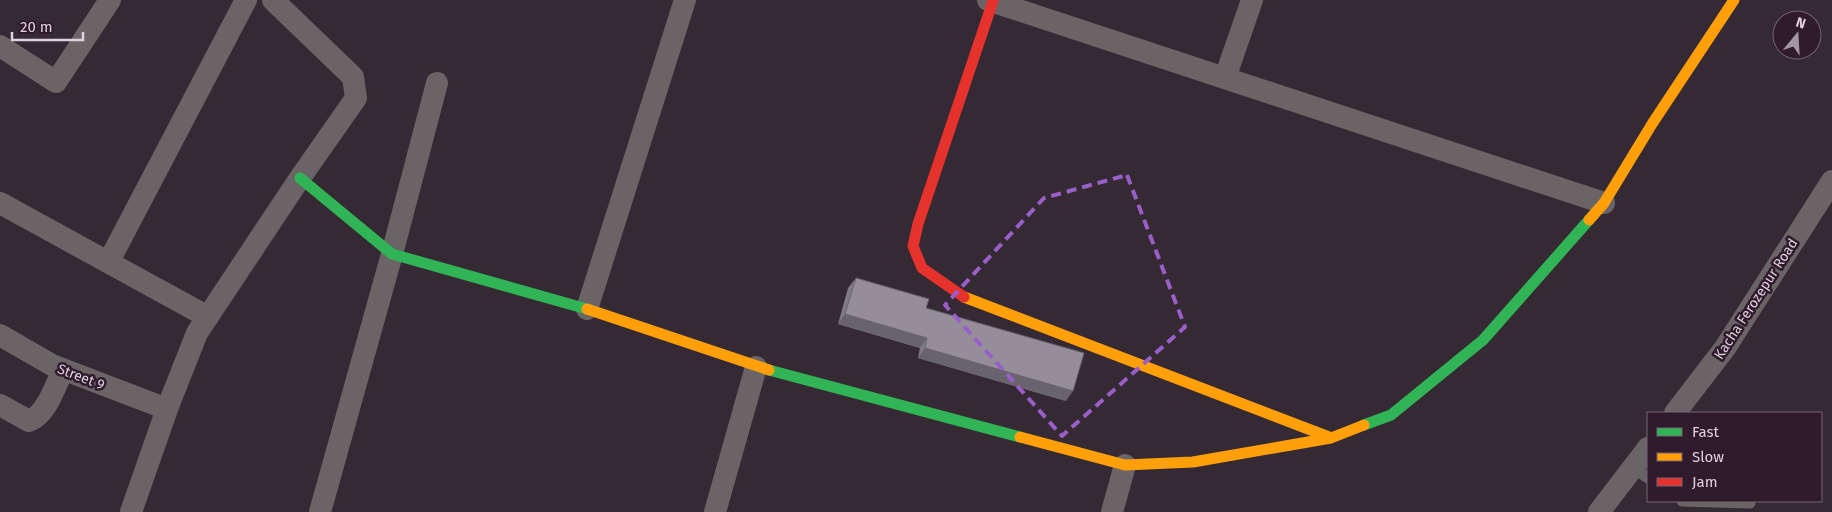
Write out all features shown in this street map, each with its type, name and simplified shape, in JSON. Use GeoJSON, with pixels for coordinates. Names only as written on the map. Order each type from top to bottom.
{"type":"FeatureCollection","features":[{"type":"Feature","properties":{"kind":"street"},"geometry":{"type":"LineString","coordinates":[[0,46],[56,82],[110,0]]}},
{"type":"Feature","properties":{"kind":"street"},"geometry":{"type":"LineString","coordinates":[[109,261],[246,0]]}},
{"type":"Feature","properties":{"kind":"street"},"geometry":{"type":"LineString","coordinates":[[131,512],[167,409],[197,333],[300,178],[356,98],[352,77],[273,0]]}},
{"type":"Feature","properties":{"kind":"street"},"geometry":{"type":"LineString","coordinates":[[587,309],[685,0]]}},
{"type":"Feature","properties":{"kind":"street"},"geometry":{"type":"LineString","coordinates":[[1225,78],[1252,0]]}},
{"type":"Feature","properties":{"kind":"street"},"geometry":{"type":"LineString","coordinates":[[300,178],[392,254],[587,309],[756,367],[1125,465],[1193,462],[1330,438],[1392,415],[1483,340],[1604,203],[1652,124],[1734,0]]}},
{"type":"Feature","properties":{"kind":"street"},"geometry":{"type":"LineString","coordinates":[[1330,438],[957,294],[922,268],[913,246],[918,224],[990,1],[1604,203]]}},
{"type":"Feature","properties":{"kind":"street"},"geometry":{"type":"LineString","coordinates":[[320,512],[392,254],[437,83]]}},
{"type":"Feature","properties":{"kind":"street","name":"Kacha Ferozepur Road"},"geometry":{"type":"LineString","coordinates":[[1676,412],[1725,348],[1832,181]]}},
{"type":"Feature","properties":{"kind":"street"},"geometry":{"type":"LineString","coordinates":[[0,203],[109,261],[208,317]]}},
{"type":"Feature","properties":{"kind":"street","name":"Street 9"},"geometry":{"type":"LineString","coordinates":[[0,335],[63,370],[167,409]]}},
{"type":"Feature","properties":{"kind":"street"},"geometry":{"type":"LineString","coordinates":[[714,512],[756,367]]}},
{"type":"Feature","properties":{"kind":"street"},"geometry":{"type":"LineString","coordinates":[[0,405],[29,421],[36,418],[42,411],[63,370]]}},
{"type":"Feature","properties":{"kind":"street"},"geometry":{"type":"LineString","coordinates":[[1599,512],[1640,473],[1647,451]]}},
{"type":"Feature","properties":{"kind":"street"},"geometry":{"type":"LineString","coordinates":[[1112,512],[1125,465]]}},
{"type":"Feature","properties":{"kind":"lane"},"geometry":{"type":"LineString","coordinates":[[1716,502],[1750,503]]}},
{"type":"Feature","properties":{"kind":"highlighted area"},"geometry":{"type":"Polygon","coordinates":[[[1127,175],[1185,327],[1062,436],[945,305],[1044,198],[1127,175]]]}},
{"type":"Feature","properties":{"kind":"building"},"geometry":{"type":"Polygon","coordinates":[[[856,278],[929,299],[926,308],[1084,353],[1073,391],[925,348],[927,338],[845,314],[856,278]]]}},
{"type":"Feature","properties":{"kind":"traffic: fast"},"geometry":{"type":"LineString","coordinates":[[300,178],[392,254],[587,309]]}},
{"type":"Feature","properties":{"kind":"traffic: fast"},"geometry":{"type":"LineString","coordinates":[[1364,425],[1391,415],[1483,340],[1589,220]]}},
{"type":"Feature","properties":{"kind":"traffic: fast"},"geometry":{"type":"LineString","coordinates":[[769,370],[1020,437]]}},
{"type":"Feature","properties":{"kind":"traffic: slow"},"geometry":{"type":"LineString","coordinates":[[1589,220],[1604,203],[1652,124],[1734,0]]}},
{"type":"Feature","properties":{"kind":"traffic: slow"},"geometry":{"type":"LineString","coordinates":[[964,297],[1329,437]]}},
{"type":"Feature","properties":{"kind":"traffic: slow"},"geometry":{"type":"LineString","coordinates":[[587,309],[769,370]]}},
{"type":"Feature","properties":{"kind":"traffic: slow"},"geometry":{"type":"LineString","coordinates":[[1020,437],[1125,465],[1193,462],[1331,438],[1364,425]]}},
{"type":"Feature","properties":{"kind":"traffic: jam"},"geometry":{"type":"LineString","coordinates":[[964,297],[922,268],[913,246],[918,224],[993,1]]}}]}
